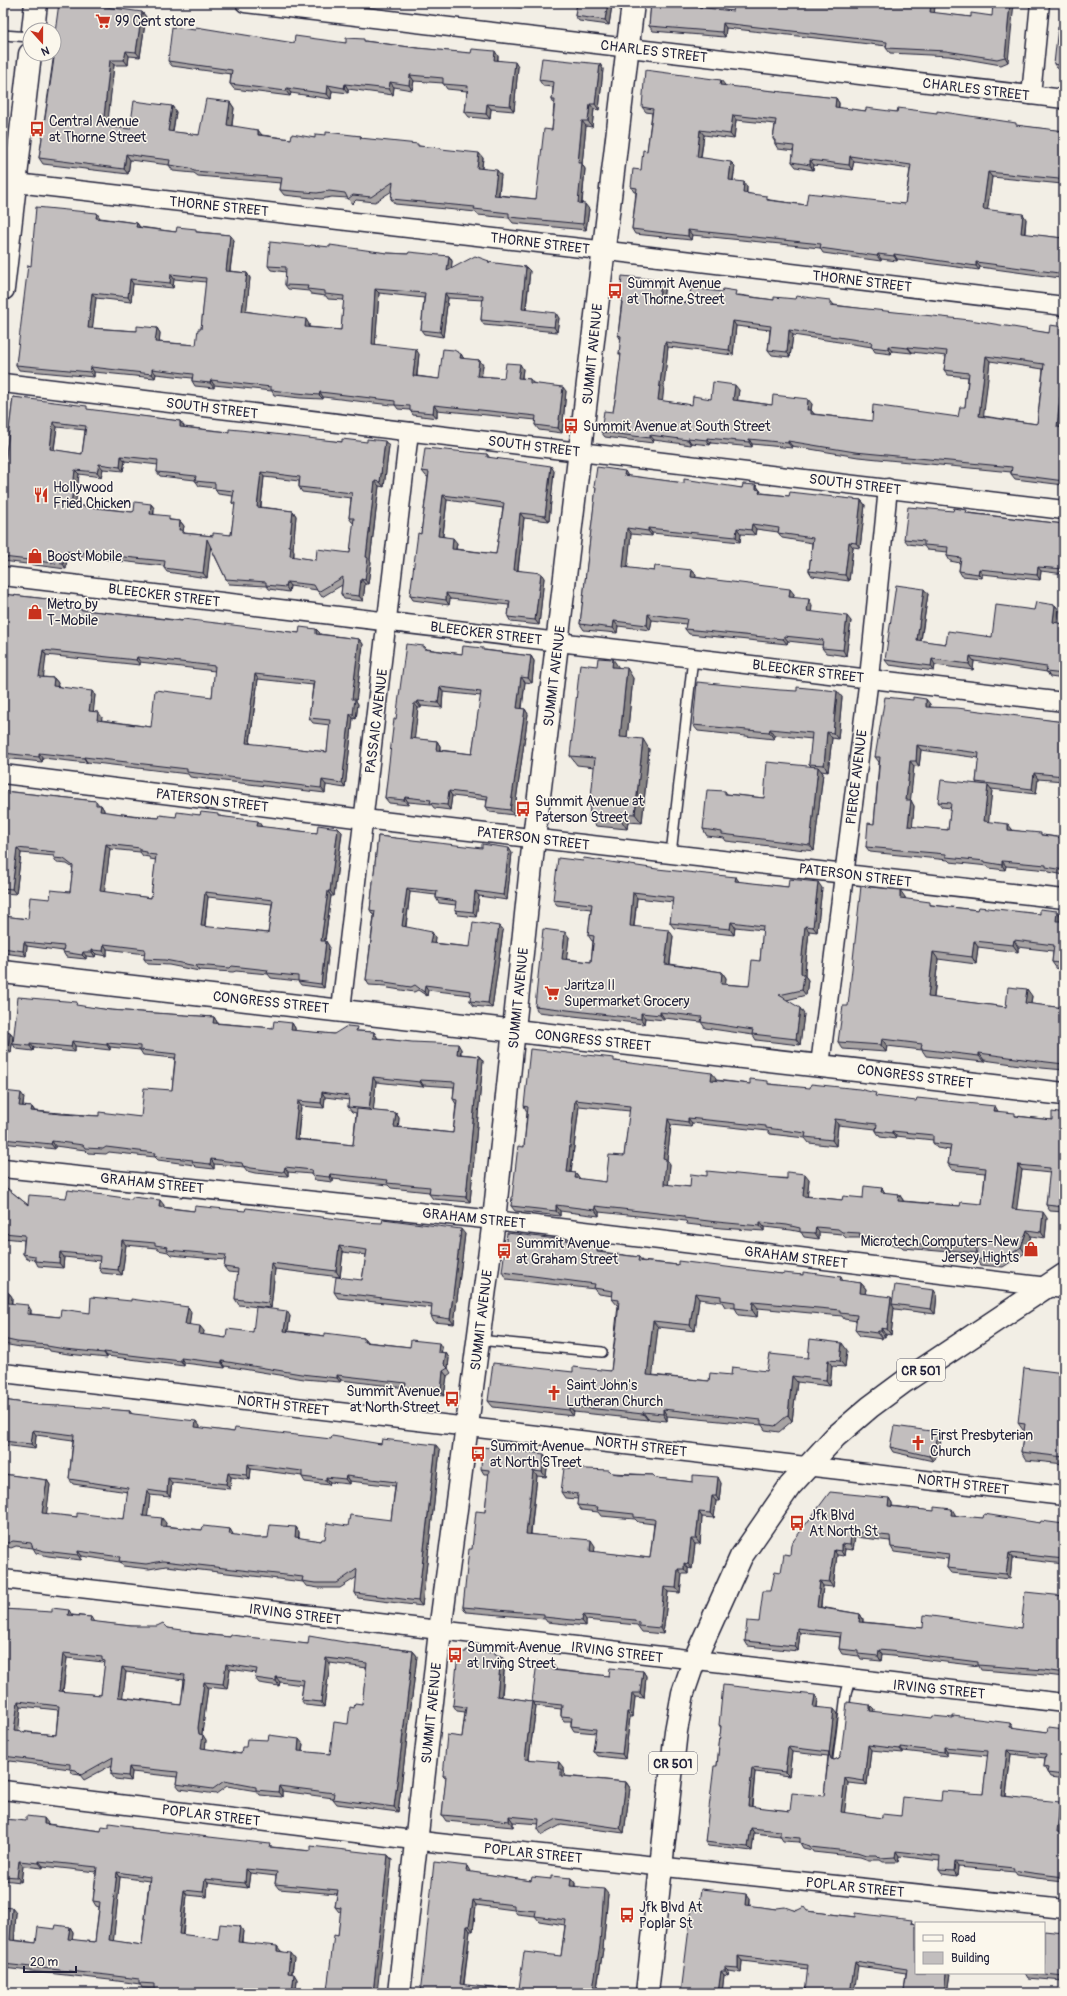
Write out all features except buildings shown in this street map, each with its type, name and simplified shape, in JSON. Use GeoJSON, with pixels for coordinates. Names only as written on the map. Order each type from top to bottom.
{"type":"FeatureCollection","features":[{"type":"Feature","properties":{"kind":"street"},"geometry":{"type":"LineString","coordinates":[[34,22],[36,3]]}},
{"type":"Feature","properties":{"kind":"street","name":"CHARLES STREET"},"geometry":{"type":"LineString","coordinates":[[245,3],[1064,99]]}},
{"type":"Feature","properties":{"kind":"street","name":"SUMMIT AVENUE"},"geometry":{"type":"LineString","coordinates":[[399,1993],[440,1631],[494,1220],[534,838],[633,3]]}},
{"type":"Feature","properties":{"kind":"street"},"geometry":{"type":"LineString","coordinates":[[1031,95],[1040,3]]}},
{"type":"Feature","properties":{"kind":"street"},"geometry":{"type":"LineString","coordinates":[[3,289],[29,62]]}},
{"type":"Feature","properties":{"kind":"street","name":"THORNE STREET"},"geometry":{"type":"LineString","coordinates":[[16,183],[604,250],[1064,306]]}},
{"type":"Feature","properties":{"kind":"street","name":"SOUTH STREET"},"geometry":{"type":"LineString","coordinates":[[3,383],[1064,510]]}},
{"type":"Feature","properties":{"kind":"street","name":"PASSAIC AVENUE"},"geometry":{"type":"LineString","coordinates":[[341,1009],[388,622],[409,432]]}},
{"type":"Feature","properties":{"kind":"street","name":"PIERCE AVENUE"},"geometry":{"type":"LineString","coordinates":[[820,1065],[869,678],[888,488]]}},
{"type":"Feature","properties":{"kind":"street","name":"BLEECKER STREET"},"geometry":{"type":"LineString","coordinates":[[3,576],[1064,702]]}},
{"type":"Feature","properties":{"kind":"street","name":"PATERSON STREET"},"geometry":{"type":"LineString","coordinates":[[3,774],[364,819],[1064,899]]}},
{"type":"Feature","properties":{"kind":"street","name":"CONGRESS STREET"},"geometry":{"type":"LineString","coordinates":[[3,972],[341,1009],[514,1031],[1064,1094]]}},
{"type":"Feature","properties":{"kind":"street","name":"GRAHAM STREET"},"geometry":{"type":"LineString","coordinates":[[3,1168],[494,1220],[1055,1288]]}},
{"type":"Feature","properties":{"kind":"street","name":"CR 501"},"geometry":{"type":"LineString","coordinates":[[647,1993],[676,1731],[683,1693],[694,1661],[741,1557],[790,1486],[835,1437],[870,1407],[912,1376],[1055,1288],[1064,1275]]}},
{"type":"Feature","properties":{"kind":"street","name":"NORTH STREET"},"geometry":{"type":"LineString","coordinates":[[3,1373],[1064,1496]]}},
{"type":"Feature","properties":{"kind":"street","name":"IRVING STREET"},"geometry":{"type":"LineString","coordinates":[[3,1579],[694,1661],[1064,1703]]}},
{"type":"Feature","properties":{"kind":"street","name":"POPLAR STREET"},"geometry":{"type":"LineString","coordinates":[[3,1790],[417,1840],[1064,1909]]}},
{"type":"Feature","properties":{"kind":"lane"},"geometry":{"type":"LineString","coordinates":[[3,35],[22,36]]}},
{"type":"Feature","properties":{"kind":"lane"},"geometry":{"type":"LineString","coordinates":[[671,854],[693,658]]}},
{"type":"Feature","properties":{"kind":"lane"},"geometry":{"type":"LineString","coordinates":[[478,1340],[602,1352]]}},
{"type":"Feature","properties":{"kind":"lane"},"geometry":{"type":"LineString","coordinates":[[838,1759],[846,1694],[850,1679]]}},
{"type":"Feature","properties":{"kind":"place","name":"99 Cent store"},"geometry":{"type":"Point","coordinates":[103,21]}},
{"type":"Feature","properties":{"kind":"place","name":"Central Avenue at Thorne Street"},"geometry":{"type":"Point","coordinates":[37,129]}},
{"type":"Feature","properties":{"kind":"place","name":"Summit Avenue at Thorne Street"},"geometry":{"type":"Point","coordinates":[615,291]}},
{"type":"Feature","properties":{"kind":"place","name":"Summit Avenue at South Street"},"geometry":{"type":"Point","coordinates":[571,426]}},
{"type":"Feature","properties":{"kind":"place","name":"Hollywood Fried Chicken"},"geometry":{"type":"Point","coordinates":[41,495]}},
{"type":"Feature","properties":{"kind":"place","name":"Boost Mobile"},"geometry":{"type":"Point","coordinates":[35,556]}},
{"type":"Feature","properties":{"kind":"place","name":"Metro by T-Mobile"},"geometry":{"type":"Point","coordinates":[35,612]}},
{"type":"Feature","properties":{"kind":"place","name":"Summit Avenue at Paterson Street"},"geometry":{"type":"Point","coordinates":[523,809]}},
{"type":"Feature","properties":{"kind":"place","name":"Jaritza II Supermarket Grocery"},"geometry":{"type":"Point","coordinates":[552,993]}},
{"type":"Feature","properties":{"kind":"place","name":"Microtech Computers-New Jersey Hights"},"geometry":{"type":"Point","coordinates":[1031,1249]}},
{"type":"Feature","properties":{"kind":"place","name":"Summit Avenue at Graham Street"},"geometry":{"type":"Point","coordinates":[504,1251]}},
{"type":"Feature","properties":{"kind":"place","name":"Saint John's Lutheran Church"},"geometry":{"type":"Point","coordinates":[554,1393]}},
{"type":"Feature","properties":{"kind":"place","name":"Summit Avenue at North Street"},"geometry":{"type":"Point","coordinates":[452,1399]}},
{"type":"Feature","properties":{"kind":"place","name":"First Presbyterian Church"},"geometry":{"type":"Point","coordinates":[918,1443]}},
{"type":"Feature","properties":{"kind":"place","name":"Summit Avenue at North STreet"},"geometry":{"type":"Point","coordinates":[478,1454]}},
{"type":"Feature","properties":{"kind":"place","name":"Jfk Blvd At North St"},"geometry":{"type":"Point","coordinates":[797,1523]}},
{"type":"Feature","properties":{"kind":"place","name":"Summit Avenue at Irving Street"},"geometry":{"type":"Point","coordinates":[455,1655]}},
{"type":"Feature","properties":{"kind":"place","name":"Jfk Blvd At Poplar St"},"geometry":{"type":"Point","coordinates":[627,1915]}}]}
